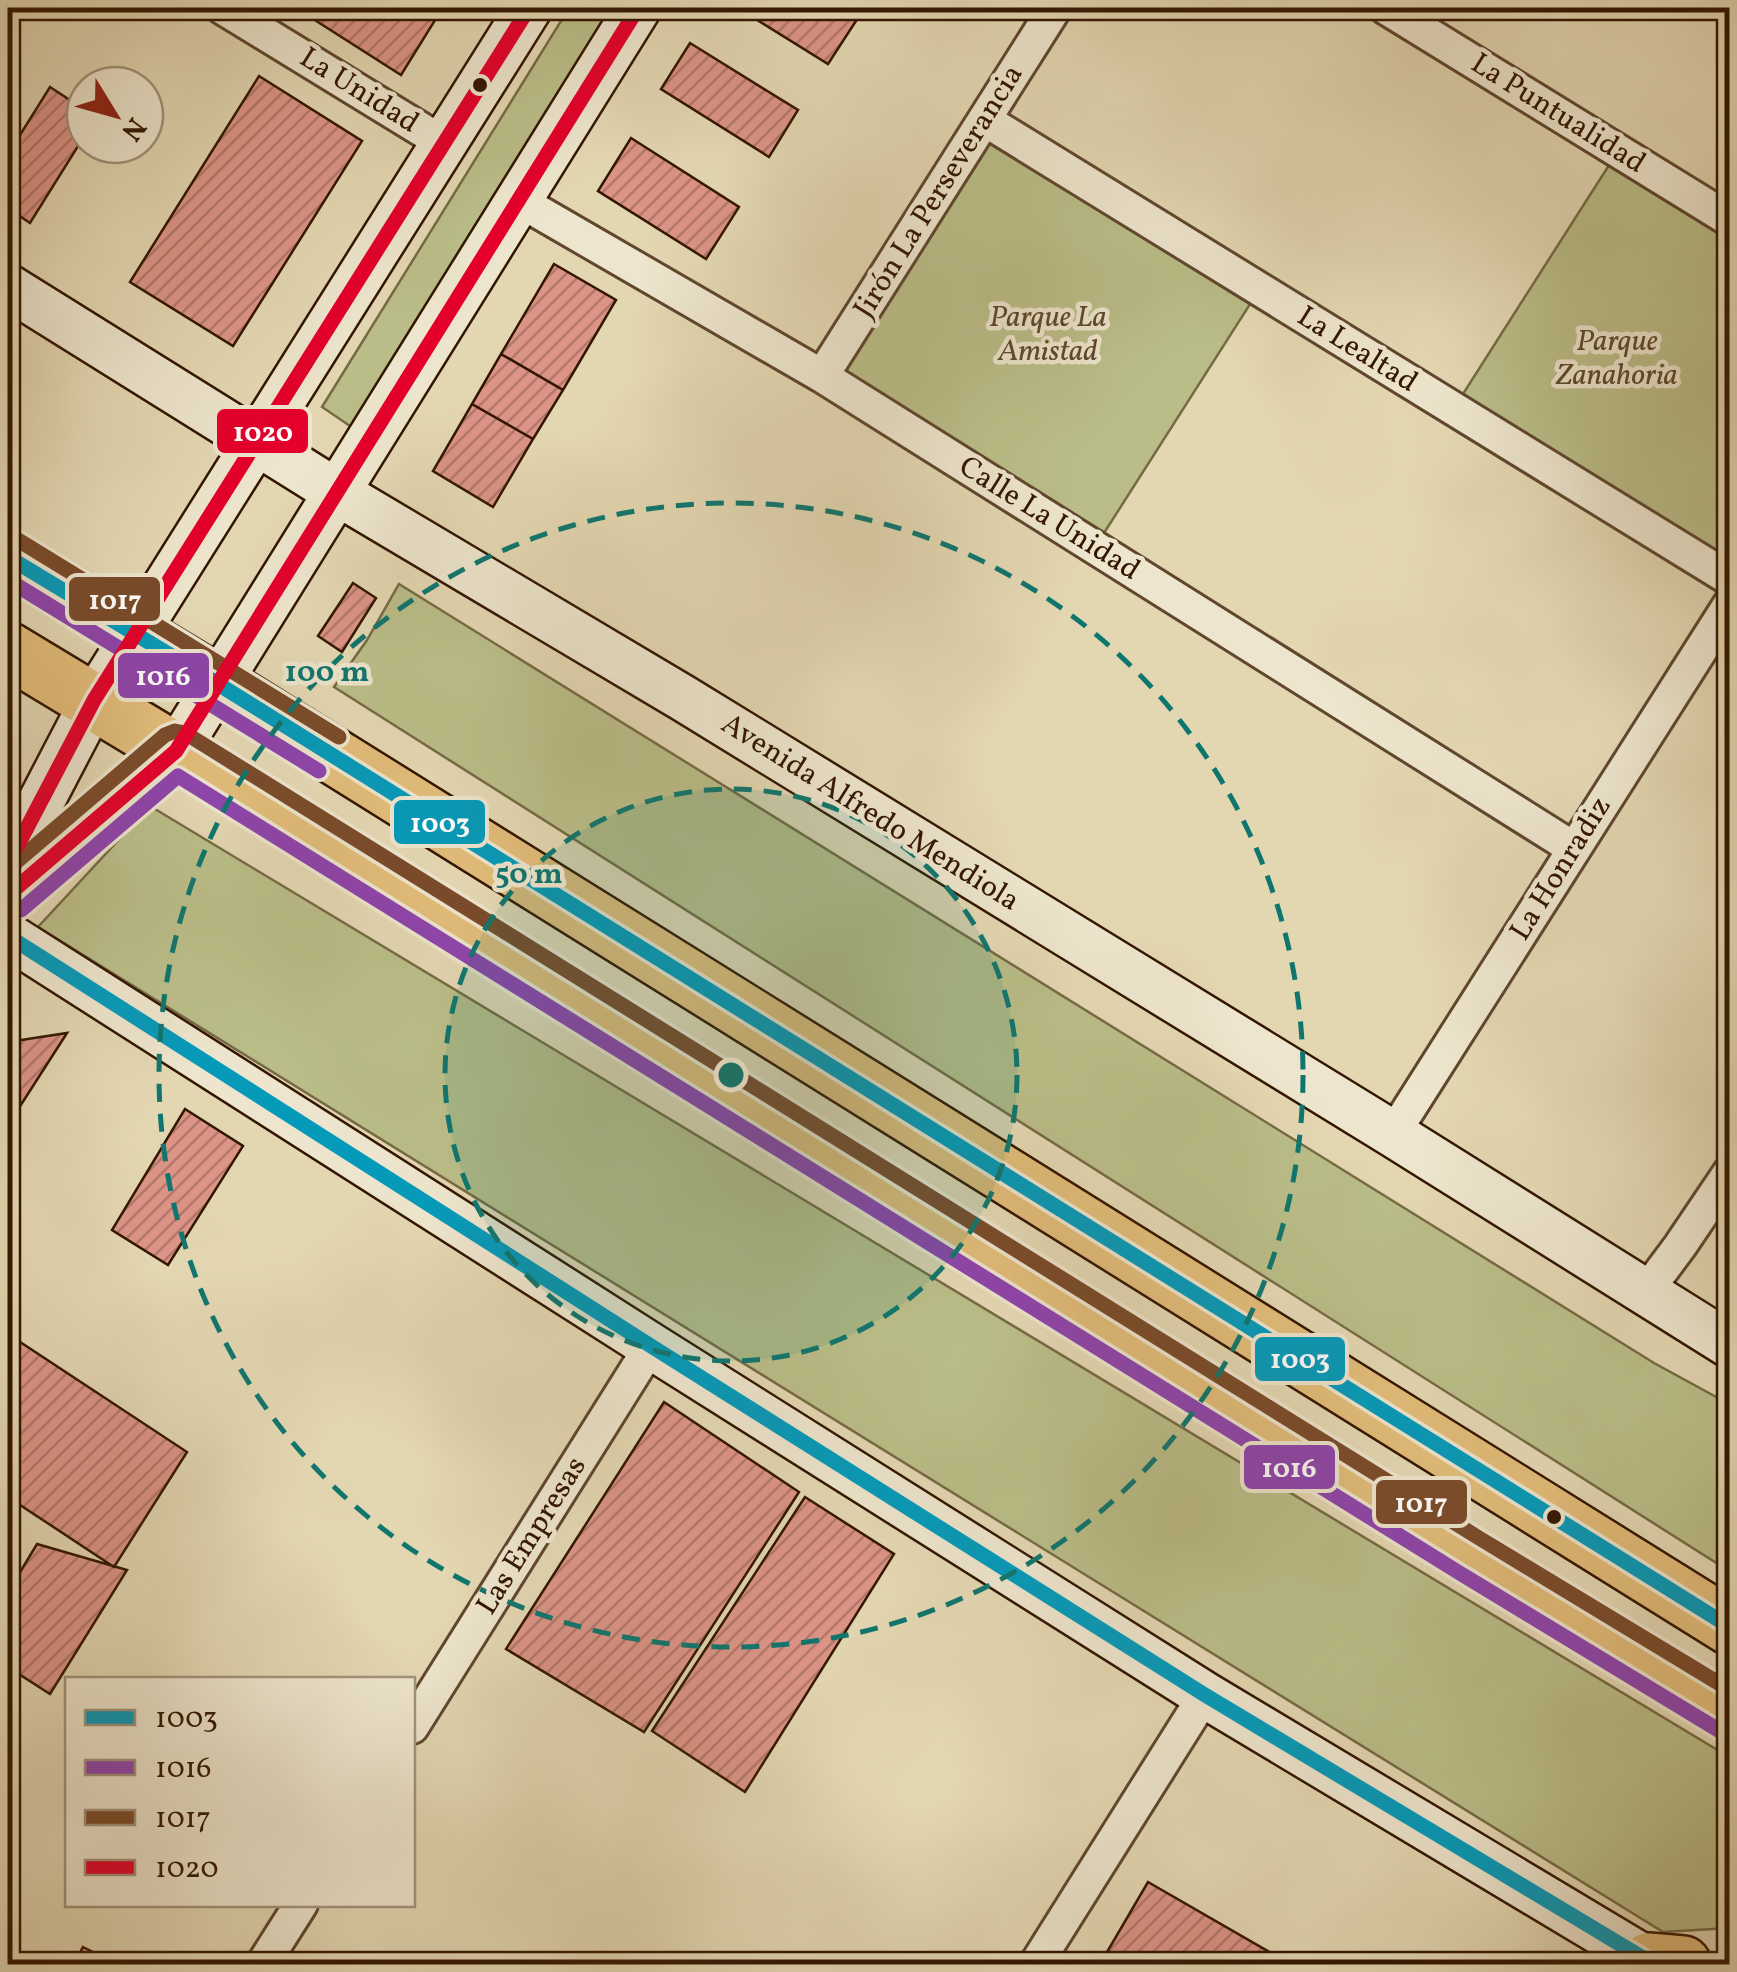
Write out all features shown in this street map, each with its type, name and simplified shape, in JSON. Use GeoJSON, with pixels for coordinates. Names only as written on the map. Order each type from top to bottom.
{"type":"FeatureCollection","features":[{"type":"Feature","properties":{"kind":"highway"},"geometry":{"type":"LineString","coordinates":[[8,557],[1730,1627]]}},
{"type":"Feature","properties":{"kind":"highway"},"geometry":{"type":"LineString","coordinates":[[8,650],[1730,1714]]}},
{"type":"Feature","properties":{"kind":"main road"},"geometry":{"type":"LineString","coordinates":[[8,865],[94,700],[529,8]]}},
{"type":"Feature","properties":{"kind":"main road"},"geometry":{"type":"LineString","coordinates":[[8,894],[176,752],[638,8]]}},
{"type":"Feature","properties":{"kind":"main road","name":"Avenida Alfredo Mendiola"},"geometry":{"type":"LineString","coordinates":[[8,288],[1393,1134],[1730,1345]]}},
{"type":"Feature","properties":{"kind":"main road"},"geometry":{"type":"LineString","coordinates":[[8,936],[1205,1694],[1661,1963]]}},
{"type":"Feature","properties":{"kind":"street","name":"La Unidad"},"geometry":{"type":"LineString","coordinates":[[223,8],[445,144]]}},
{"type":"Feature","properties":{"kind":"street","name":"Jirón La Perseverancia"},"geometry":{"type":"LineString","coordinates":[[822,376],[1055,8]]}},
{"type":"Feature","properties":{"kind":"street","name":"La Puntualidad"},"geometry":{"type":"LineString","coordinates":[[1386,8],[1730,220]]}},
{"type":"Feature","properties":{"kind":"street","name":"La Lealtad"},"geometry":{"type":"LineString","coordinates":[[985,120],[1730,579]]}},
{"type":"Feature","properties":{"kind":"street","name":"Calle La Unidad"},"geometry":{"type":"LineString","coordinates":[[518,200],[822,376],[1573,848]]}},
{"type":"Feature","properties":{"kind":"street","name":"La Honradiz"},"geometry":{"type":"LineString","coordinates":[[1393,1134],[1730,604]]}},
{"type":"Feature","properties":{"kind":"street"},"geometry":{"type":"LineString","coordinates":[[1645,1293],[1730,1172]]}},
{"type":"Feature","properties":{"kind":"street","name":"Las Empresas"},"geometry":{"type":"LineString","coordinates":[[415,1722],[651,1346]]}},
{"type":"Feature","properties":{"kind":"street"},"geometry":{"type":"LineString","coordinates":[[1036,1964],[1205,1694]]}},
{"type":"Feature","properties":{"kind":"street"},"geometry":{"type":"LineString","coordinates":[[264,1964],[299,1907]]}},
{"type":"Feature","properties":{"kind":"green space"},"geometry":{"type":"Polygon","coordinates":[[[569,8],[614,8],[353,428],[322,407],[569,8]]]}},
{"type":"Feature","properties":{"kind":"green space","name":"Parque La Amistad"},"geometry":{"type":"Polygon","coordinates":[[[991,138],[1254,298],[1104,533],[842,372],[991,138]]]}},
{"type":"Feature","properties":{"kind":"green space","name":"Parque Zanahoria"},"geometry":{"type":"Polygon","coordinates":[[[1611,162],[1729,235],[1729,563],[1461,397],[1611,162]]]}},
{"type":"Feature","properties":{"kind":"green space"},"geometry":{"type":"Polygon","coordinates":[[[399,584],[1654,1363],[1729,1404],[1729,1571],[334,687],[399,584]]]}},
{"type":"Feature","properties":{"kind":"green space"},"geometry":{"type":"Polygon","coordinates":[[[150,806],[1729,1757],[1729,1928],[1663,1932],[38,927],[150,806]]]}},
{"type":"Feature","properties":{"kind":"building"},"geometry":{"type":"Polygon","coordinates":[[[296,8],[423,8],[437,17],[401,75],[296,8]]]}},
{"type":"Feature","properties":{"kind":"building"},"geometry":{"type":"Polygon","coordinates":[[[738,8],[834,8],[856,21],[828,64],[738,8]]]}},
{"type":"Feature","properties":{"kind":"building"},"geometry":{"type":"Polygon","coordinates":[[[834,8],[864,8],[856,21],[834,8]]]}},
{"type":"Feature","properties":{"kind":"building"},"geometry":{"type":"Polygon","coordinates":[[[690,43],[798,110],[769,157],[661,89],[690,43]]]}},
{"type":"Feature","properties":{"kind":"building"},"geometry":{"type":"Polygon","coordinates":[[[259,76],[362,141],[233,346],[130,282],[259,76]]]}},
{"type":"Feature","properties":{"kind":"building"},"geometry":{"type":"Polygon","coordinates":[[[50,87],[65,97],[66,165],[30,223],[8,208],[8,154],[50,87]]]}},
{"type":"Feature","properties":{"kind":"building"},"geometry":{"type":"Polygon","coordinates":[[[631,138],[739,207],[706,259],[598,191],[631,138]]]}},
{"type":"Feature","properties":{"kind":"building"},"geometry":{"type":"Polygon","coordinates":[[[554,264],[616,300],[563,390],[501,354],[554,264]]]}},
{"type":"Feature","properties":{"kind":"building"},"geometry":{"type":"Polygon","coordinates":[[[501,354],[563,390],[533,439],[472,404],[501,354]]]}},
{"type":"Feature","properties":{"kind":"building"},"geometry":{"type":"Polygon","coordinates":[[[472,404],[533,439],[493,507],[433,471],[472,404]]]}},
{"type":"Feature","properties":{"kind":"building"},"geometry":{"type":"Polygon","coordinates":[[[353,583],[376,598],[342,652],[318,636],[353,583]]]}},
{"type":"Feature","properties":{"kind":"building"},"geometry":{"type":"Polygon","coordinates":[[[67,1033],[8,1125],[8,1042],[67,1033]]]}},
{"type":"Feature","properties":{"kind":"building"},"geometry":{"type":"Polygon","coordinates":[[[185,1109],[243,1146],[168,1265],[112,1230],[185,1109]]]}},
{"type":"Feature","properties":{"kind":"building"},"geometry":{"type":"Polygon","coordinates":[[[8,1334],[187,1452],[114,1567],[8,1497],[8,1334]]]}},
{"type":"Feature","properties":{"kind":"building"},"geometry":{"type":"Polygon","coordinates":[[[664,1402],[799,1492],[644,1732],[506,1649],[664,1402]]]}},
{"type":"Feature","properties":{"kind":"building"},"geometry":{"type":"Polygon","coordinates":[[[805,1497],[894,1554],[745,1792],[652,1731],[805,1497]]]}},
{"type":"Feature","properties":{"kind":"building"},"geometry":{"type":"Polygon","coordinates":[[[37,1544],[127,1570],[50,1694],[8,1667],[8,1592],[37,1544]]]}},
{"type":"Feature","properties":{"kind":"building"},"geometry":{"type":"Polygon","coordinates":[[[1148,1882],[1278,1957],[1273,1964],[1100,1964],[1148,1882]]]}},
{"type":"Feature","properties":{"kind":"building"},"geometry":{"type":"Polygon","coordinates":[[[83,1947],[117,1964],[74,1964],[83,1947]]]}},
{"type":"Feature","properties":{"kind":"transit line","name":"1020"},"geometry":{"type":"LineString","coordinates":[[9,862],[94,700],[529,8]]}},
{"type":"Feature","properties":{"kind":"transit line","name":"1020"},"geometry":{"type":"LineString","coordinates":[[8,895],[176,751],[638,8]]}},
{"type":"Feature","properties":{"kind":"transit line","name":"1017"},"geometry":{"type":"LineString","coordinates":[[18,540],[339,737]]}},
{"type":"Feature","properties":{"kind":"transit line","name":"1003"},"geometry":{"type":"LineString","coordinates":[[8,557],[1730,1627]]}},
{"type":"Feature","properties":{"kind":"transit line","name":"1016"},"geometry":{"type":"LineString","coordinates":[[8,580],[319,771]]}},
{"type":"Feature","properties":{"kind":"transit line","name":"1017"},"geometry":{"type":"LineString","coordinates":[[8,869],[165,735],[185,733],[1730,1690]]}},
{"type":"Feature","properties":{"kind":"transit line","name":"1016"},"geometry":{"type":"LineString","coordinates":[[21,910],[178,776],[1720,1731]]}},
{"type":"Feature","properties":{"kind":"transit line","name":"1003"},"geometry":{"type":"LineString","coordinates":[[8,936],[1205,1695],[1648,1961],[1683,1964]]}}]}
